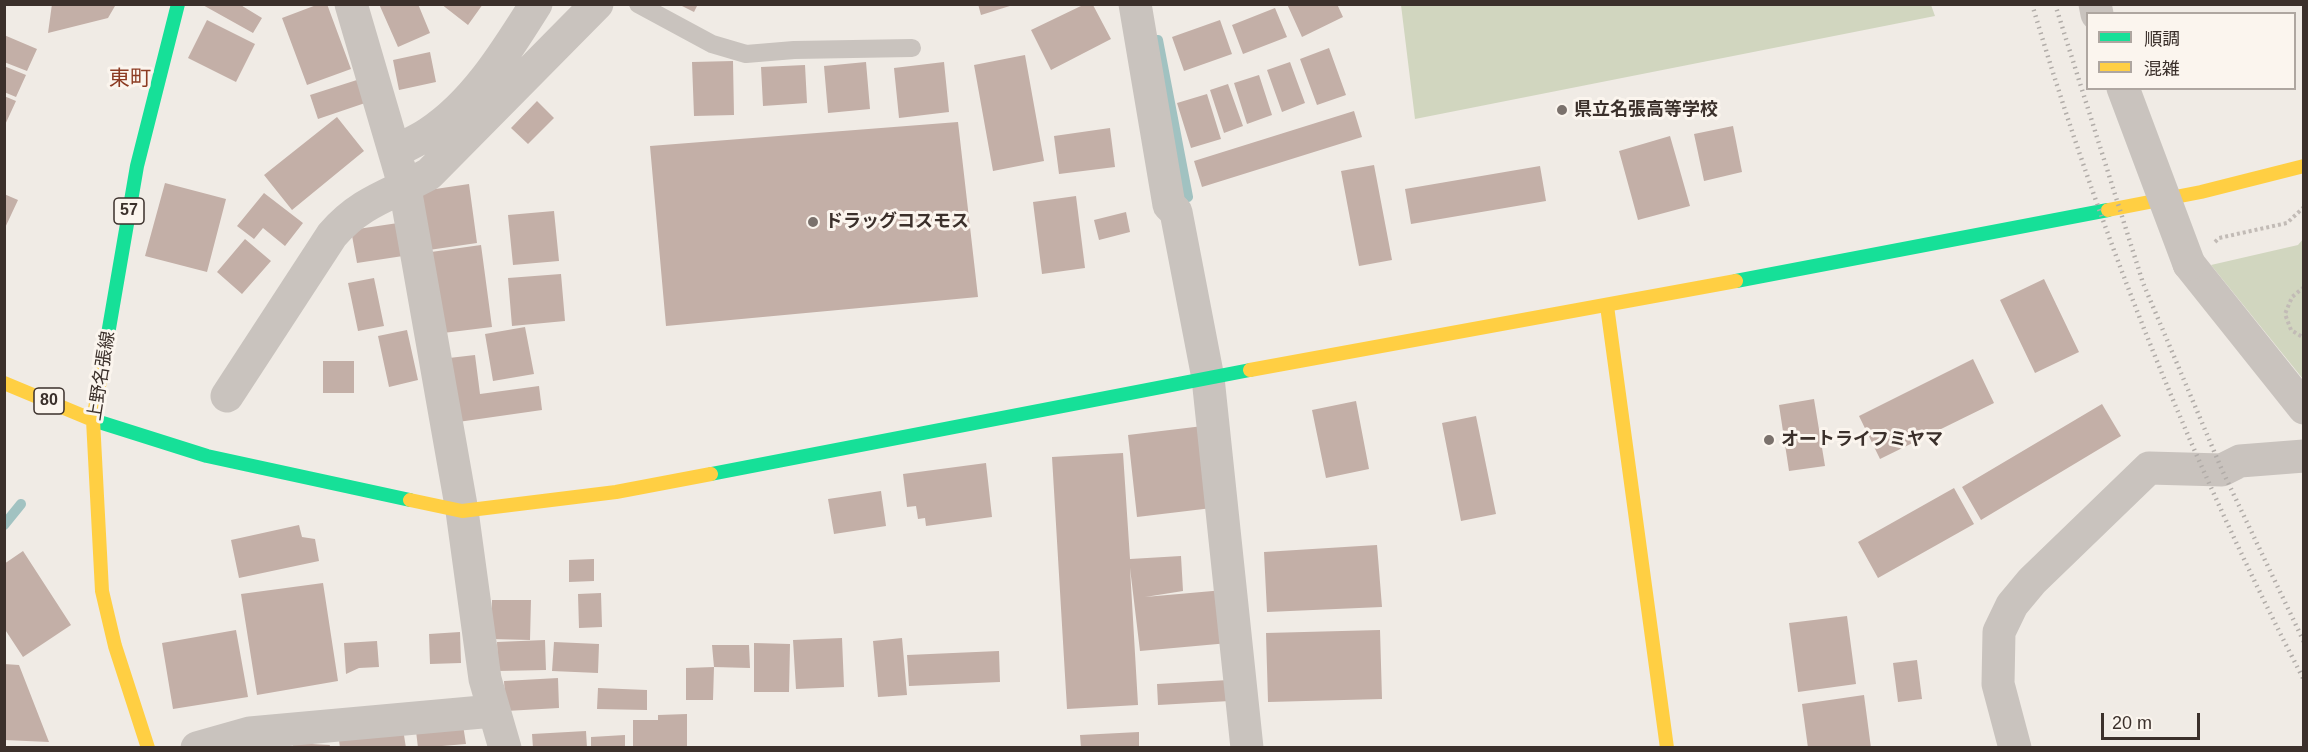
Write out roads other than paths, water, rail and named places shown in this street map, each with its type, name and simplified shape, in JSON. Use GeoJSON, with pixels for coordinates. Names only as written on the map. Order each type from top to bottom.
{"type":"FeatureCollection","features":[{"type":"Feature","properties":{"kind":"street","name":"上野名張線"},"geometry":{"type":"LineString","coordinates":[[148,747],[115,646],[102,591],[93,420],[137,165],[178,4]]}},
{"type":"Feature","properties":{"kind":"street"},"geometry":{"type":"LineString","coordinates":[[351,4],[405,188],[462,511],[485,679],[505,747]]}},
{"type":"Feature","properties":{"kind":"street"},"geometry":{"type":"LineString","coordinates":[[396,151],[430,133],[452,114],[507,50],[536,4]]}},
{"type":"Feature","properties":{"kind":"street"},"geometry":{"type":"LineString","coordinates":[[227,396],[332,235],[347,218],[372,201],[405,188],[429,174],[597,4]]}},
{"type":"Feature","properties":{"kind":"street"},"geometry":{"type":"LineString","coordinates":[[1135,4],[1169,205],[1176,212],[1208,378],[1247,747]]}},
{"type":"Feature","properties":{"kind":"street"},"geometry":{"type":"LineString","coordinates":[[2124,90],[2189,264],[2304,408]]}},
{"type":"Feature","properties":{"kind":"street"},"geometry":{"type":"LineString","coordinates":[[93,420],[207,456],[462,511],[616,492],[1208,378],[1607,306],[2201,192],[2304,166]]}},
{"type":"Feature","properties":{"kind":"street"},"geometry":{"type":"LineString","coordinates":[[1607,306],[1667,747]]}},
{"type":"Feature","properties":{"kind":"street","name":"80"},"geometry":{"type":"LineString","coordinates":[[4,383],[93,420]]}},
{"type":"Feature","properties":{"kind":"street"},"geometry":{"type":"LineString","coordinates":[[2015,747],[1998,684],[1999,632],[2012,605],[2031,581],[2149,468],[2222,470],[2240,460],[2304,456]]}},
{"type":"Feature","properties":{"kind":"street"},"geometry":{"type":"LineString","coordinates":[[197,747],[250,733],[493,711]]}},
{"type":"Feature","properties":{"kind":"lane"},"geometry":{"type":"LineString","coordinates":[[638,4],[712,44],[746,54],[794,50],[912,48]]}},
{"type":"Feature","properties":{"kind":"waterway"},"geometry":{"type":"LineString","coordinates":[[1158,40],[1188,197]]}},
{"type":"Feature","properties":{"kind":"waterway"},"geometry":{"type":"LineString","coordinates":[[4,525],[21,504]]}},
{"type":"Feature","properties":{"kind":"railway"},"geometry":{"type":"LineString","coordinates":[[2032,4],[2088,178],[2152,348],[2224,516],[2304,680]]}},
{"type":"Feature","properties":{"kind":"railway"},"geometry":{"type":"LineString","coordinates":[[2055,4],[2143,283],[2222,470],[2304,642]]}},
{"type":"Feature","properties":{"kind":"place","name":"県立名張高等学校"},"geometry":{"type":"Point","coordinates":[1562,110]}},
{"type":"Feature","properties":{"kind":"place","name":"ドラッグコスモス"},"geometry":{"type":"Point","coordinates":[813,222]}},
{"type":"Feature","properties":{"kind":"place","name":"オートライフミヤマ"},"geometry":{"type":"Point","coordinates":[1769,440]}},
{"type":"Feature","properties":{"kind":"district","name":"東町"},"geometry":{"type":"Point","coordinates":[130,79]}}]}
